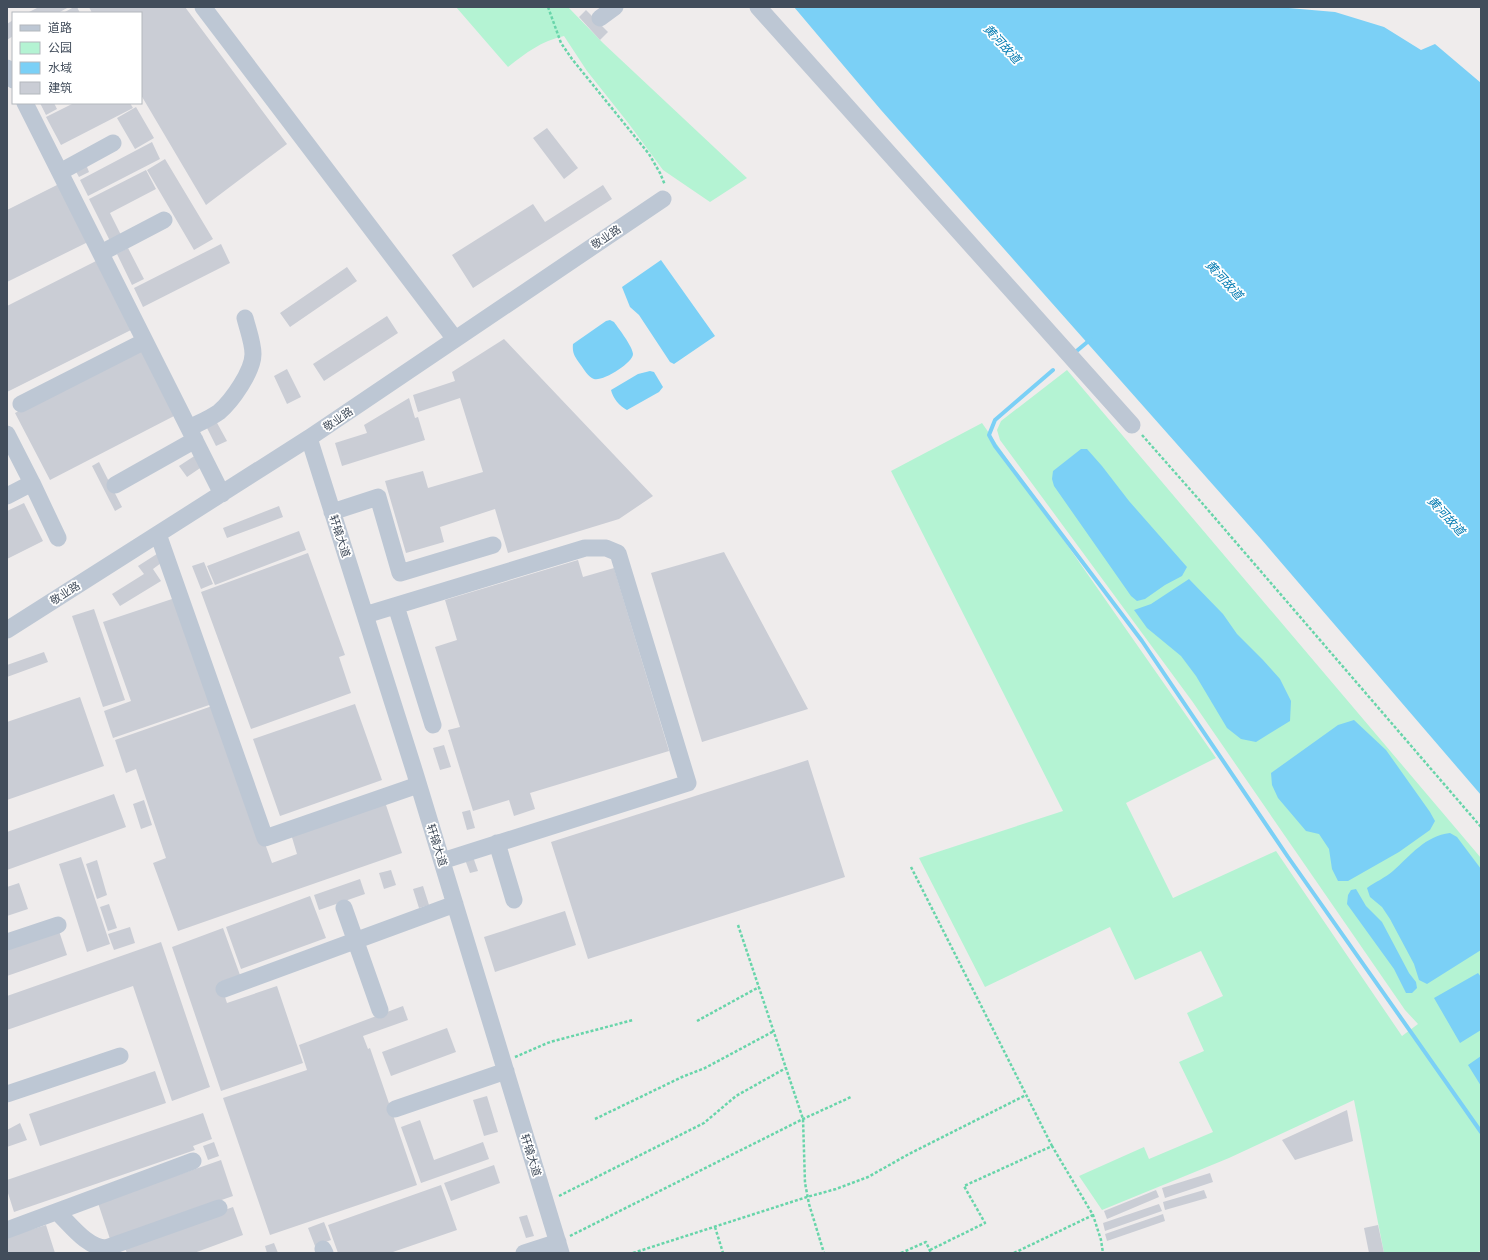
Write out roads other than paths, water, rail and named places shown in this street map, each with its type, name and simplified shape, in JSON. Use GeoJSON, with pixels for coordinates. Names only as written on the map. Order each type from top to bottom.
{"type":"FeatureCollection","features":[{"type":"Feature","properties":{"kind":"street"},"geometry":{"type":"LineString","coordinates":[[203,7],[455,339]]}},
{"type":"Feature","properties":{"kind":"street"},"geometry":{"type":"LineString","coordinates":[[600,18],[615,7]]}},
{"type":"Feature","properties":{"kind":"street"},"geometry":{"type":"LineString","coordinates":[[758,7],[1132,425]]}},
{"type":"Feature","properties":{"kind":"street"},"geometry":{"type":"LineString","coordinates":[[7,68],[12,78]]}},
{"type":"Feature","properties":{"kind":"street"},"geometry":{"type":"LineString","coordinates":[[26,104],[222,494]]}},
{"type":"Feature","properties":{"kind":"street"},"geometry":{"type":"LineString","coordinates":[[60,172],[113,143]]}},
{"type":"Feature","properties":{"kind":"street","name":"敬业路"},"geometry":{"type":"LineString","coordinates":[[7,630],[309,438],[663,199]]}},
{"type":"Feature","properties":{"kind":"street"},"geometry":{"type":"LineString","coordinates":[[101,253],[164,220]]}},
{"type":"Feature","properties":{"kind":"street"},"geometry":{"type":"LineString","coordinates":[[114,485],[192,434],[221,410],[233,396],[251,365],[253,356],[253,348],[245,318]]}},
{"type":"Feature","properties":{"kind":"street"},"geometry":{"type":"LineString","coordinates":[[21,404],[145,341]]}},
{"type":"Feature","properties":{"kind":"street"},"geometry":{"type":"LineString","coordinates":[[7,434],[58,538]]}},
{"type":"Feature","properties":{"kind":"street","name":"轩辕大道"},"geometry":{"type":"LineString","coordinates":[[309,438],[442,861],[560,1247]]}},
{"type":"Feature","properties":{"kind":"street"},"geometry":{"type":"LineString","coordinates":[[7,496],[32,483]]}},
{"type":"Feature","properties":{"kind":"street"},"geometry":{"type":"LineString","coordinates":[[332,512],[378,497],[400,573],[493,545]]}},
{"type":"Feature","properties":{"kind":"street"},"geometry":{"type":"LineString","coordinates":[[158,534],[265,838],[418,785]]}},
{"type":"Feature","properties":{"kind":"street"},"geometry":{"type":"LineString","coordinates":[[365,615],[585,548],[606,548],[618,553],[688,783],[442,861]]}},
{"type":"Feature","properties":{"kind":"street"},"geometry":{"type":"LineString","coordinates":[[396,606],[433,726]]}},
{"type":"Feature","properties":{"kind":"street"},"geometry":{"type":"LineString","coordinates":[[497,843],[514,900]]}},
{"type":"Feature","properties":{"kind":"street"},"geometry":{"type":"LineString","coordinates":[[224,989],[455,904]]}},
{"type":"Feature","properties":{"kind":"street"},"geometry":{"type":"LineString","coordinates":[[344,908],[380,1010]]}},
{"type":"Feature","properties":{"kind":"street"},"geometry":{"type":"LineString","coordinates":[[7,942],[58,925]]}},
{"type":"Feature","properties":{"kind":"street"},"geometry":{"type":"LineString","coordinates":[[7,1094],[120,1056]]}},
{"type":"Feature","properties":{"kind":"street"},"geometry":{"type":"LineString","coordinates":[[395,1109],[504,1067]]}},
{"type":"Feature","properties":{"kind":"street"},"geometry":{"type":"LineString","coordinates":[[7,1230],[194,1161]]}},
{"type":"Feature","properties":{"kind":"street"},"geometry":{"type":"LineString","coordinates":[[57,1212],[88,1242],[101,1248],[106,1248],[219,1208]]}},
{"type":"Feature","properties":{"kind":"street"},"geometry":{"type":"LineString","coordinates":[[524,1253],[560,1247]]}},
{"type":"Feature","properties":{"kind":"water","name":"黄河故道"},"geometry":{"type":"Polygon","coordinates":[[[794,7],[1277,7],[1335,12],[1384,27],[1421,50],[1435,44],[1481,83],[1481,795],[1261,539],[881,110],[794,7]]]}},
{"type":"Feature","properties":{"kind":"water"},"geometry":{"type":"Polygon","coordinates":[[[661,260],[715,336],[674,364],[670,362],[639,315],[630,307],[622,287],[661,260]]]}},
{"type":"Feature","properties":{"kind":"water"},"geometry":{"type":"Polygon","coordinates":[[[610,320],[614,322],[631,347],[633,354],[632,358],[623,367],[610,375],[603,378],[594,379],[588,375],[575,357],[573,352],[573,344],[606,321],[610,320]]]}},
{"type":"Feature","properties":{"kind":"water"},"geometry":{"type":"Polygon","coordinates":[[[650,371],[654,372],[663,387],[659,392],[627,410],[621,406],[615,399],[611,390],[638,374],[650,371]]]}},
{"type":"Feature","properties":{"kind":"water"},"geometry":{"type":"Polygon","coordinates":[[[1081,449],[1087,449],[1129,501],[1187,567],[1182,576],[1165,585],[1145,599],[1137,601],[1131,596],[1054,486],[1052,479],[1053,471],[1081,449]]]}},
{"type":"Feature","properties":{"kind":"water"},"geometry":{"type":"Polygon","coordinates":[[[1189,579],[1223,614],[1237,634],[1280,679],[1291,701],[1290,721],[1256,742],[1241,739],[1227,728],[1196,676],[1181,656],[1147,628],[1134,610],[1151,604],[1189,579]]]}},
{"type":"Feature","properties":{"kind":"water"},"geometry":{"type":"Polygon","coordinates":[[[1354,720],[1386,750],[1435,821],[1430,830],[1399,852],[1348,881],[1338,881],[1332,869],[1329,849],[1319,834],[1306,831],[1278,798],[1272,785],[1271,773],[1338,725],[1354,720]]]}},
{"type":"Feature","properties":{"kind":"water"},"geometry":{"type":"Polygon","coordinates":[[[1450,833],[1457,837],[1481,869],[1481,950],[1427,984],[1419,980],[1414,964],[1390,919],[1382,907],[1370,897],[1367,888],[1390,873],[1426,842],[1441,835],[1450,833]]]}},
{"type":"Feature","properties":{"kind":"water"},"geometry":{"type":"Polygon","coordinates":[[[1356,889],[1366,906],[1382,922],[1409,973],[1416,982],[1417,988],[1412,993],[1406,993],[1394,969],[1347,904],[1348,895],[1351,890],[1356,889]]]}},
{"type":"Feature","properties":{"kind":"water"},"geometry":{"type":"Polygon","coordinates":[[[1478,973],[1481,977],[1481,1030],[1460,1043],[1434,998],[1478,973]]]}},
{"type":"Feature","properties":{"kind":"water"},"geometry":{"type":"Polygon","coordinates":[[[1481,1056],[1481,1086],[1468,1065],[1481,1056]]]}},
{"type":"Feature","properties":{"kind":"waterway"},"geometry":{"type":"LineString","coordinates":[[1073,354],[1091,339]]}},
{"type":"Feature","properties":{"kind":"waterway"},"geometry":{"type":"LineString","coordinates":[[1053,370],[995,420],[989,435],[995,446],[1142,641],[1288,857],[1481,1132]]}}]}
